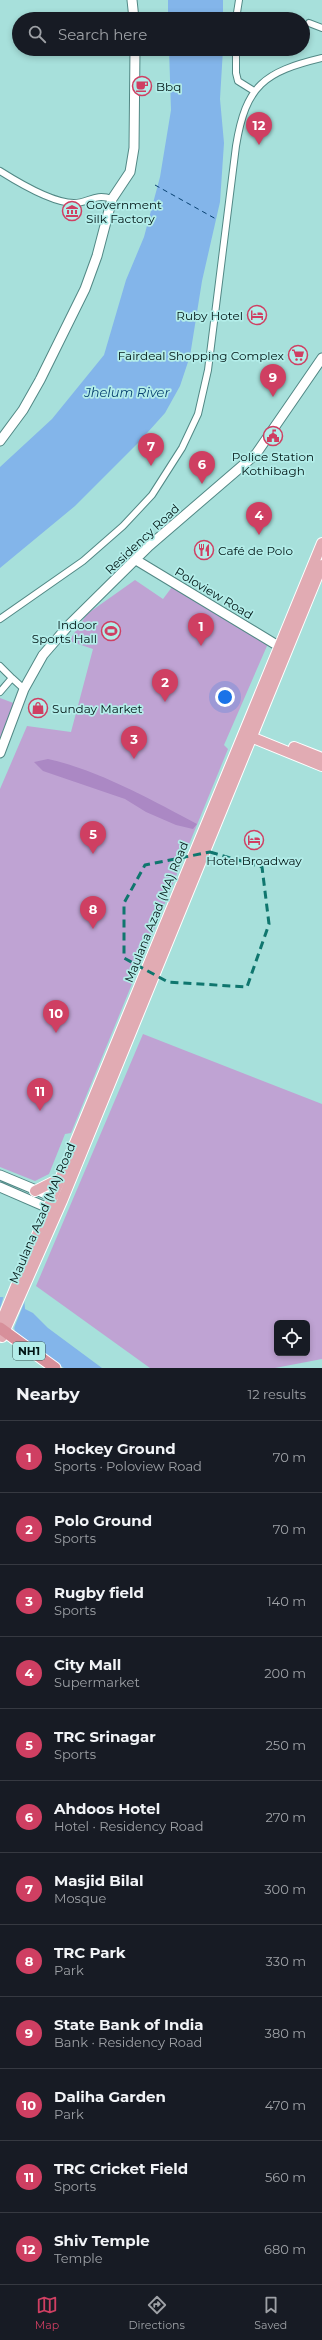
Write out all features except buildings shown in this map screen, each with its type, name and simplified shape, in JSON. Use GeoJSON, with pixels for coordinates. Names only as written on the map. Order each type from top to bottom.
{"type":"FeatureCollection","features":[{"type":"Feature","properties":{"kind":"highway","name":"NH1"},"geometry":{"type":"LineString","coordinates":[[2,1329],[46,1368]]}},
{"type":"Feature","properties":{"kind":"highway","name":"NH1"},"geometry":{"type":"LineString","coordinates":[[2,1329],[22,1346],[55,1368]]}},
{"type":"Feature","properties":{"kind":"main road"},"geometry":{"type":"LineString","coordinates":[[132,0],[133,12]]}},
{"type":"Feature","properties":{"kind":"main road"},"geometry":{"type":"LineString","coordinates":[[0,441],[23,410],[40,380],[85,289],[98,256],[112,199],[130,172],[136,85],[135,56]]}},
{"type":"Feature","properties":{"kind":"main road","name":"Residency Road"},"geometry":{"type":"LineString","coordinates":[[0,753],[24,689],[43,655],[69,625],[136,560],[256,454],[322,358]]}},
{"type":"Feature","properties":{"kind":"main road","name":"Maulana Azad (MA) Road"},"geometry":{"type":"LineString","coordinates":[[2,1329],[58,1199],[249,733],[280,647],[322,544]]}},
{"type":"Feature","properties":{"kind":"main road","name":"Poloview Road"},"geometry":{"type":"LineString","coordinates":[[136,560],[280,647]]}},
{"type":"Feature","properties":{"kind":"main road","name":"Maulana Azad (MA) Road"},"geometry":{"type":"LineString","coordinates":[[58,1199],[61,1178],[249,733],[322,565]]}},
{"type":"Feature","properties":{"kind":"main road"},"geometry":{"type":"LineString","coordinates":[[249,733],[322,758]]}},
{"type":"Feature","properties":{"kind":"main road"},"geometry":{"type":"LineString","coordinates":[[249,733],[322,766]]}},
{"type":"Feature","properties":{"kind":"main road"},"geometry":{"type":"LineString","coordinates":[[0,1175],[35,1191],[58,1199]]}},
{"type":"Feature","properties":{"kind":"main road"},"geometry":{"type":"LineString","coordinates":[[35,1191],[61,1178]]}},
{"type":"Feature","properties":{"kind":"main road"},"geometry":{"type":"LineString","coordinates":[[0,1187],[53,1210]]}},
{"type":"Feature","properties":{"kind":"street"},"geometry":{"type":"LineString","coordinates":[[237,12],[239,0]]}},
{"type":"Feature","properties":{"kind":"street"},"geometry":{"type":"LineString","coordinates":[[310,23],[322,28]]}},
{"type":"Feature","properties":{"kind":"street"},"geometry":{"type":"LineString","coordinates":[[236,56],[236,73],[238,81],[254,91]]}},
{"type":"Feature","properties":{"kind":"street"},"geometry":{"type":"LineString","coordinates":[[0,619],[83,561],[123,526],[152,495],[182,448],[198,414],[208,370],[238,131],[254,91],[271,74],[322,58]]}},
{"type":"Feature","properties":{"kind":"street"},"geometry":{"type":"LineString","coordinates":[[0,171],[49,196],[68,203],[76,203],[98,196],[112,199]]}},
{"type":"Feature","properties":{"kind":"street"},"geometry":{"type":"LineString","coordinates":[[0,666],[24,689]]}},
{"type":"Feature","properties":{"kind":"street"},"geometry":{"type":"LineString","coordinates":[[0,692],[12,678]]}},
{"type":"Feature","properties":{"kind":"highlighted area"},"geometry":{"type":"Polygon","coordinates":[[[210,852],[262,867],[269,924],[247,987],[168,982],[124,958],[124,903],[145,865],[210,852]]]}},
{"type":"Feature","properties":{"kind":"shaded area"},"geometry":{"type":"Polygon","coordinates":[[[135,580],[163,599],[175,583],[270,639],[224,745],[228,749],[71,1133],[65,1134],[49,1174],[35,1181],[0,1167],[0,789],[27,726],[71,732],[93,649],[69,641],[87,614],[135,580]]]}},
{"type":"Feature","properties":{"kind":"shaded area"},"geometry":{"type":"Polygon","coordinates":[[[0,698],[16,704],[0,742],[0,698]]]}},
{"type":"Feature","properties":{"kind":"shaded area"},"geometry":{"type":"Polygon","coordinates":[[[48,759],[86,770],[105,778],[197,824],[193,829],[176,825],[146,812],[125,799],[43,771],[34,762],[48,759]]]}},
{"type":"Feature","properties":{"kind":"shaded area"},"geometry":{"type":"Polygon","coordinates":[[[143,1034],[322,1104],[322,1359],[275,1368],[150,1368],[36,1286],[143,1034]]]}},
{"type":"Feature","properties":{"kind":"water"},"geometry":{"type":"Polygon","coordinates":[[[168,0],[223,0],[223,12],[168,12],[168,0]]]}},
{"type":"Feature","properties":{"kind":"water","name":"Jhelum River"},"geometry":{"type":"Polygon","coordinates":[[[169,56],[223,56],[220,99],[224,143],[220,202],[202,281],[190,356],[180,386],[165,413],[139,442],[75,506],[0,568],[0,467],[52,419],[104,355],[126,280],[144,237],[160,177],[171,110],[169,56]]]}},
{"type":"Feature","properties":{"kind":"water"},"geometry":{"type":"Polygon","coordinates":[[[0,1297],[24,1298],[25,1309],[33,1313],[48,1328],[102,1368],[64,1368],[26,1345],[15,1333],[14,1326],[0,1306],[0,1297]]]}},
{"type":"Feature","properties":{"kind":"pier"},"geometry":{"type":"Polygon","coordinates":[[[4,1295],[26,1298],[14,1328],[12,1327],[13,1319],[0,1309],[4,1295]]]}},
{"type":"Feature","properties":{"kind":"ferry route"},"geometry":{"type":"LineString","coordinates":[[155,185],[216,219]]}},
{"type":"Feature","properties":{"kind":"place","name":"Bbq"},"geometry":{"type":"Point","coordinates":[142,86]}},
{"type":"Feature","properties":{"kind":"place","name":"Shiv Temple"},"geometry":{"type":"Point","coordinates":[259,145]}},
{"type":"Feature","properties":{"kind":"place","name":"Government Silk Factory"},"geometry":{"type":"Point","coordinates":[72,211]}},
{"type":"Feature","properties":{"kind":"place","name":"Ruby Hotel"},"geometry":{"type":"Point","coordinates":[257,315]}},
{"type":"Feature","properties":{"kind":"place","name":"Fairdeal Shopping Complex"},"geometry":{"type":"Point","coordinates":[298,355]}},
{"type":"Feature","properties":{"kind":"place","name":"State Bank of India"},"geometry":{"type":"Point","coordinates":[273,397]}},
{"type":"Feature","properties":{"kind":"place","name":"Police Station Kothibagh"},"geometry":{"type":"Point","coordinates":[273,436]}},
{"type":"Feature","properties":{"kind":"place","name":"Masjid Bilal"},"geometry":{"type":"Point","coordinates":[151,466]}},
{"type":"Feature","properties":{"kind":"place","name":"Ahdoos Hotel"},"geometry":{"type":"Point","coordinates":[202,484]}},
{"type":"Feature","properties":{"kind":"place","name":"City Mall"},"geometry":{"type":"Point","coordinates":[259,535]}},
{"type":"Feature","properties":{"kind":"place","name":"Café de Polo"},"geometry":{"type":"Point","coordinates":[204,550]}},
{"type":"Feature","properties":{"kind":"place","name":"Indoor Sports Hall"},"geometry":{"type":"Point","coordinates":[111,631]}},
{"type":"Feature","properties":{"kind":"place","name":"Hockey Ground"},"geometry":{"type":"Point","coordinates":[201,646]}},
{"type":"Feature","properties":{"kind":"place","name":"Polo Ground"},"geometry":{"type":"Point","coordinates":[165,702]}},
{"type":"Feature","properties":{"kind":"place","name":"Sunday Market"},"geometry":{"type":"Point","coordinates":[38,708]}},
{"type":"Feature","properties":{"kind":"place","name":"Rugby field"},"geometry":{"type":"Point","coordinates":[134,759]}},
{"type":"Feature","properties":{"kind":"place","name":"Hotel Broadway"},"geometry":{"type":"Point","coordinates":[254,840]}},
{"type":"Feature","properties":{"kind":"place","name":"TRC Srinagar"},"geometry":{"type":"Point","coordinates":[93,854]}},
{"type":"Feature","properties":{"kind":"place","name":"TRC Park"},"geometry":{"type":"Point","coordinates":[93,929]}},
{"type":"Feature","properties":{"kind":"place","name":"Daliha Garden"},"geometry":{"type":"Point","coordinates":[56,1033]}},
{"type":"Feature","properties":{"kind":"place","name":"TRC Cricket Field"},"geometry":{"type":"Point","coordinates":[40,1111]}}]}
